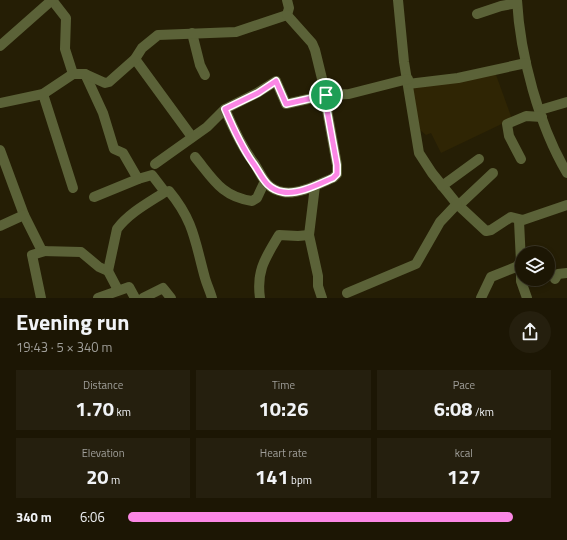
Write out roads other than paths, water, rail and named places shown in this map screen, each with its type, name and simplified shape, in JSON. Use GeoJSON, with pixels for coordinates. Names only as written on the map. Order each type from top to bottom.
{"type":"FeatureCollection","features":[{"type":"Feature","properties":{"kind":"street"},"geometry":{"type":"LineString","coordinates":[[0,46],[52,0],[66,18],[65,49],[73,74]]}},
{"type":"Feature","properties":{"kind":"street"},"geometry":{"type":"LineString","coordinates":[[0,103],[43,94],[73,74],[86,74],[104,83],[109,82],[135,59],[142,48],[158,35],[236,32],[286,15],[289,8],[286,0]]}},
{"type":"Feature","properties":{"kind":"street"},"geometry":{"type":"LineString","coordinates":[[398,0],[404,62],[419,153],[457,205],[486,231],[491,230],[511,217],[519,220],[567,204]]}},
{"type":"Feature","properties":{"kind":"street"},"geometry":{"type":"LineString","coordinates":[[477,14],[519,1],[526,63],[550,143],[566,169]]}},
{"type":"Feature","properties":{"kind":"street"},"geometry":{"type":"LineString","coordinates":[[225,109],[242,146],[264,183],[284,193],[315,186],[337,174],[337,165],[325,99],[326,95],[315,50],[312,43],[286,15]]}},
{"type":"Feature","properties":{"kind":"street"},"geometry":{"type":"LineString","coordinates":[[192,33],[200,65],[205,75]]}},
{"type":"Feature","properties":{"kind":"street"},"geometry":{"type":"LineString","coordinates":[[135,59],[192,137]]}},
{"type":"Feature","properties":{"kind":"street"},"geometry":{"type":"LineString","coordinates":[[155,164],[207,127],[225,109],[258,93],[276,81],[286,104],[326,95],[349,94],[408,82],[458,78],[526,63]]}},
{"type":"Feature","properties":{"kind":"street"},"geometry":{"type":"LineString","coordinates":[[86,74],[103,113],[114,149],[123,153],[138,179]]}},
{"type":"Feature","properties":{"kind":"street"},"geometry":{"type":"LineString","coordinates":[[43,94],[73,188]]}},
{"type":"Feature","properties":{"kind":"street"},"geometry":{"type":"LineString","coordinates":[[521,159],[509,136],[507,124],[526,116],[541,114],[567,102]]}},
{"type":"Feature","properties":{"kind":"street"},"geometry":{"type":"LineString","coordinates":[[0,150],[24,215],[40,249],[45,251]]}},
{"type":"Feature","properties":{"kind":"street"},"geometry":{"type":"LineString","coordinates":[[195,157],[219,186],[233,198],[252,201],[264,183]]}},
{"type":"Feature","properties":{"kind":"street"},"geometry":{"type":"LineString","coordinates":[[442,186],[479,159]]}},
{"type":"Feature","properties":{"kind":"street"},"geometry":{"type":"LineString","coordinates":[[347,293],[416,264],[440,222],[493,173]]}},
{"type":"Feature","properties":{"kind":"street"},"geometry":{"type":"LineString","coordinates":[[94,197],[138,179],[152,175],[164,192]]}},
{"type":"Feature","properties":{"kind":"street"},"geometry":{"type":"LineString","coordinates":[[315,186],[309,235],[318,276],[318,286],[322,298]]}},
{"type":"Feature","properties":{"kind":"street"},"geometry":{"type":"LineString","coordinates":[[108,271],[117,229],[128,217],[164,192],[169,191],[189,221],[196,239],[205,279],[212,298]]}},
{"type":"Feature","properties":{"kind":"street"},"geometry":{"type":"LineString","coordinates":[[0,226],[24,215]]}},
{"type":"Feature","properties":{"kind":"street"},"geometry":{"type":"LineString","coordinates":[[519,220],[520,246]]}},
{"type":"Feature","properties":{"kind":"street"},"geometry":{"type":"LineString","coordinates":[[260,298],[259,272],[269,250],[279,235],[309,235]]}},
{"type":"Feature","properties":{"kind":"street"},"geometry":{"type":"LineString","coordinates":[[40,298],[32,255],[45,251],[81,252],[99,267],[108,271],[118,290]]}},
{"type":"Feature","properties":{"kind":"street"},"geometry":{"type":"LineString","coordinates":[[481,298],[491,277],[515,267]]}},
{"type":"Feature","properties":{"kind":"street"},"geometry":{"type":"LineString","coordinates":[[555,279],[558,274],[567,273]]}},
{"type":"Feature","properties":{"kind":"street"},"geometry":{"type":"LineString","coordinates":[[523,286],[527,298]]}},
{"type":"Feature","properties":{"kind":"street"},"geometry":{"type":"LineString","coordinates":[[98,298],[129,287],[135,298]]}},
{"type":"Feature","properties":{"kind":"street"},"geometry":{"type":"LineString","coordinates":[[143,298],[163,288],[171,298]]}}]}
